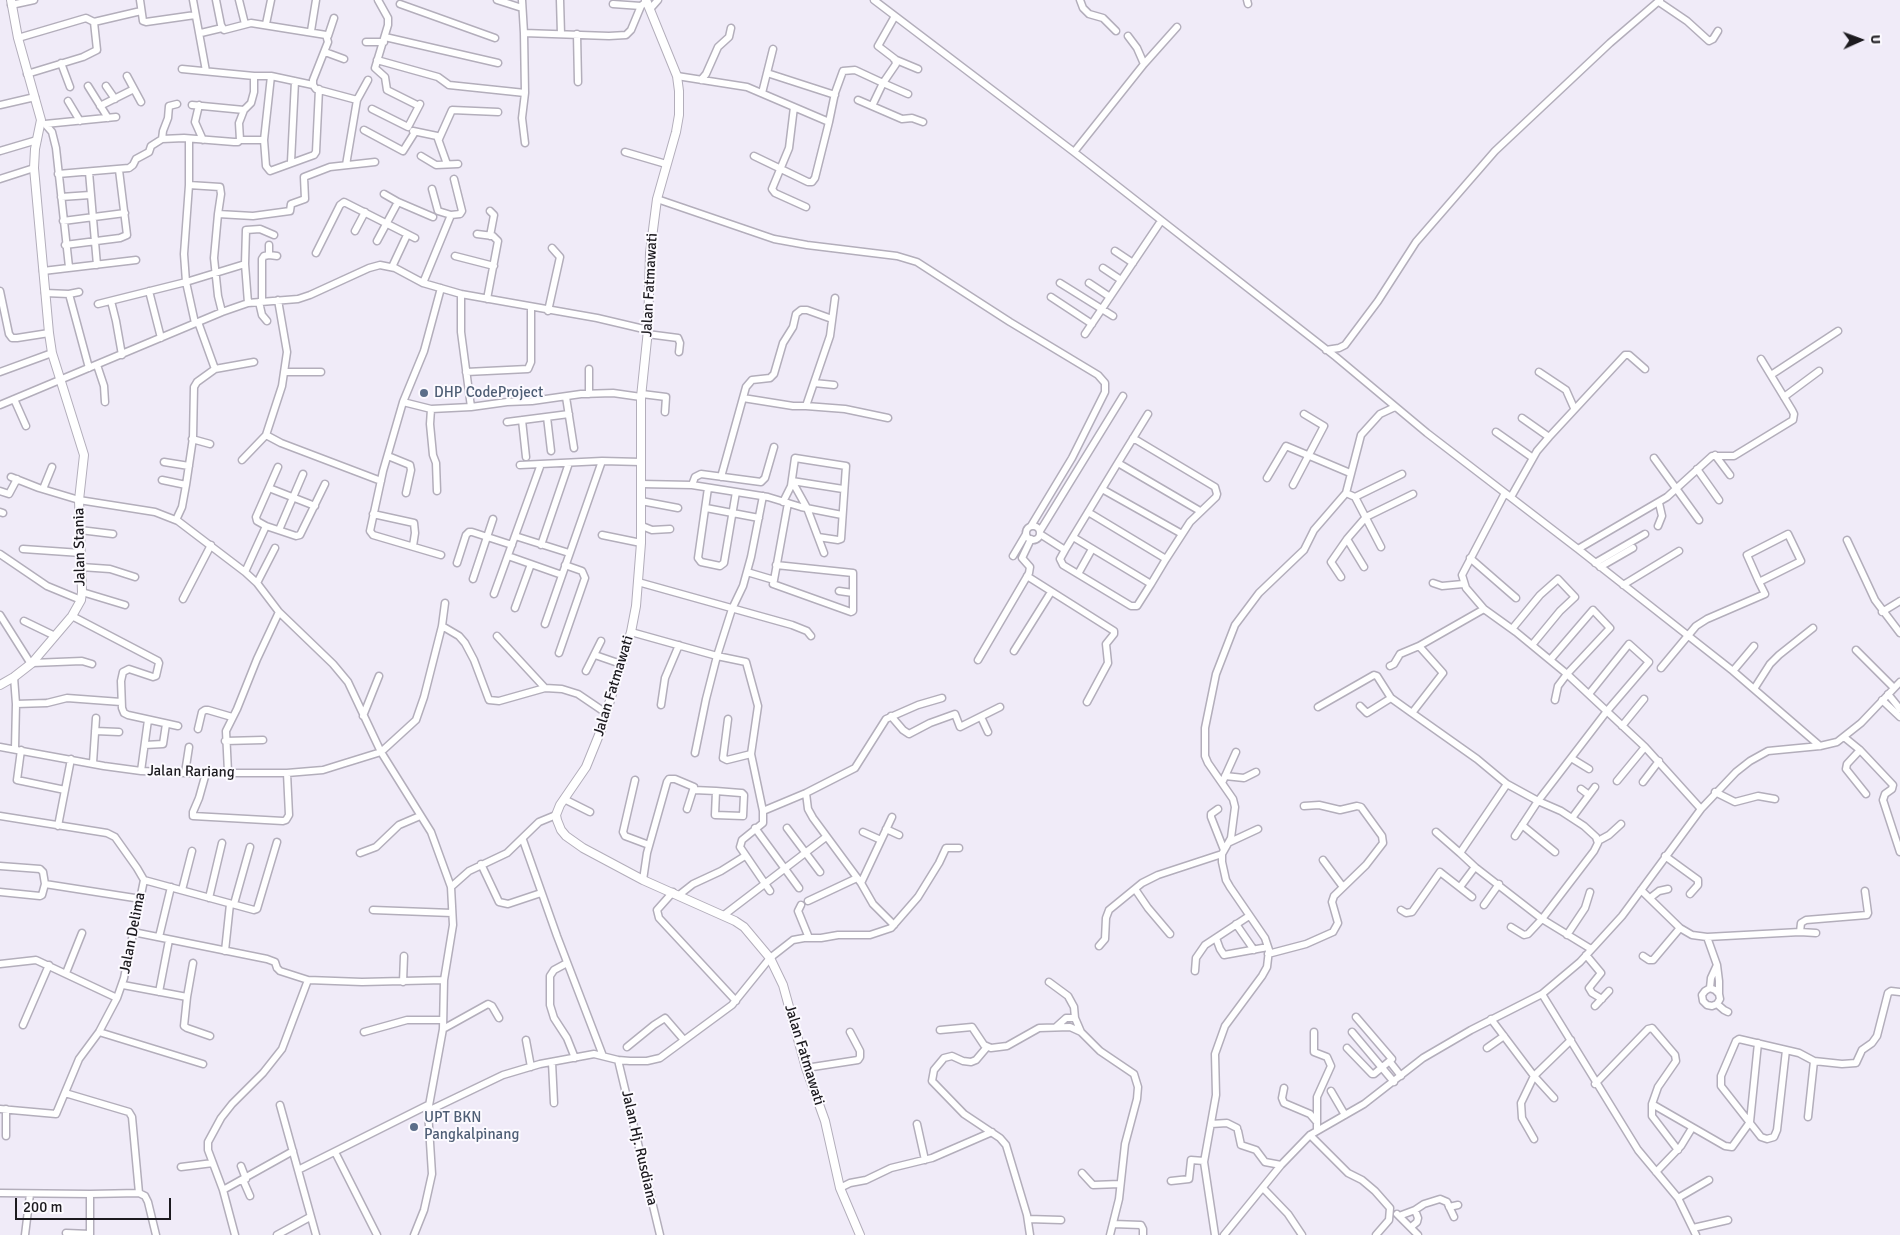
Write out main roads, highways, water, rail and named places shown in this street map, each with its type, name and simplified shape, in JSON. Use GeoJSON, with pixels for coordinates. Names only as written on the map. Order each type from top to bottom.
{"type":"FeatureCollection","features":[{"type":"Feature","properties":{"kind":"place","name":"DHP CodeProject"},"geometry":{"type":"Point","coordinates":[424,393]}},
{"type":"Feature","properties":{"kind":"place","name":"UPT BKN Pangkalpinang"},"geometry":{"type":"Point","coordinates":[414,1127]}}]}
